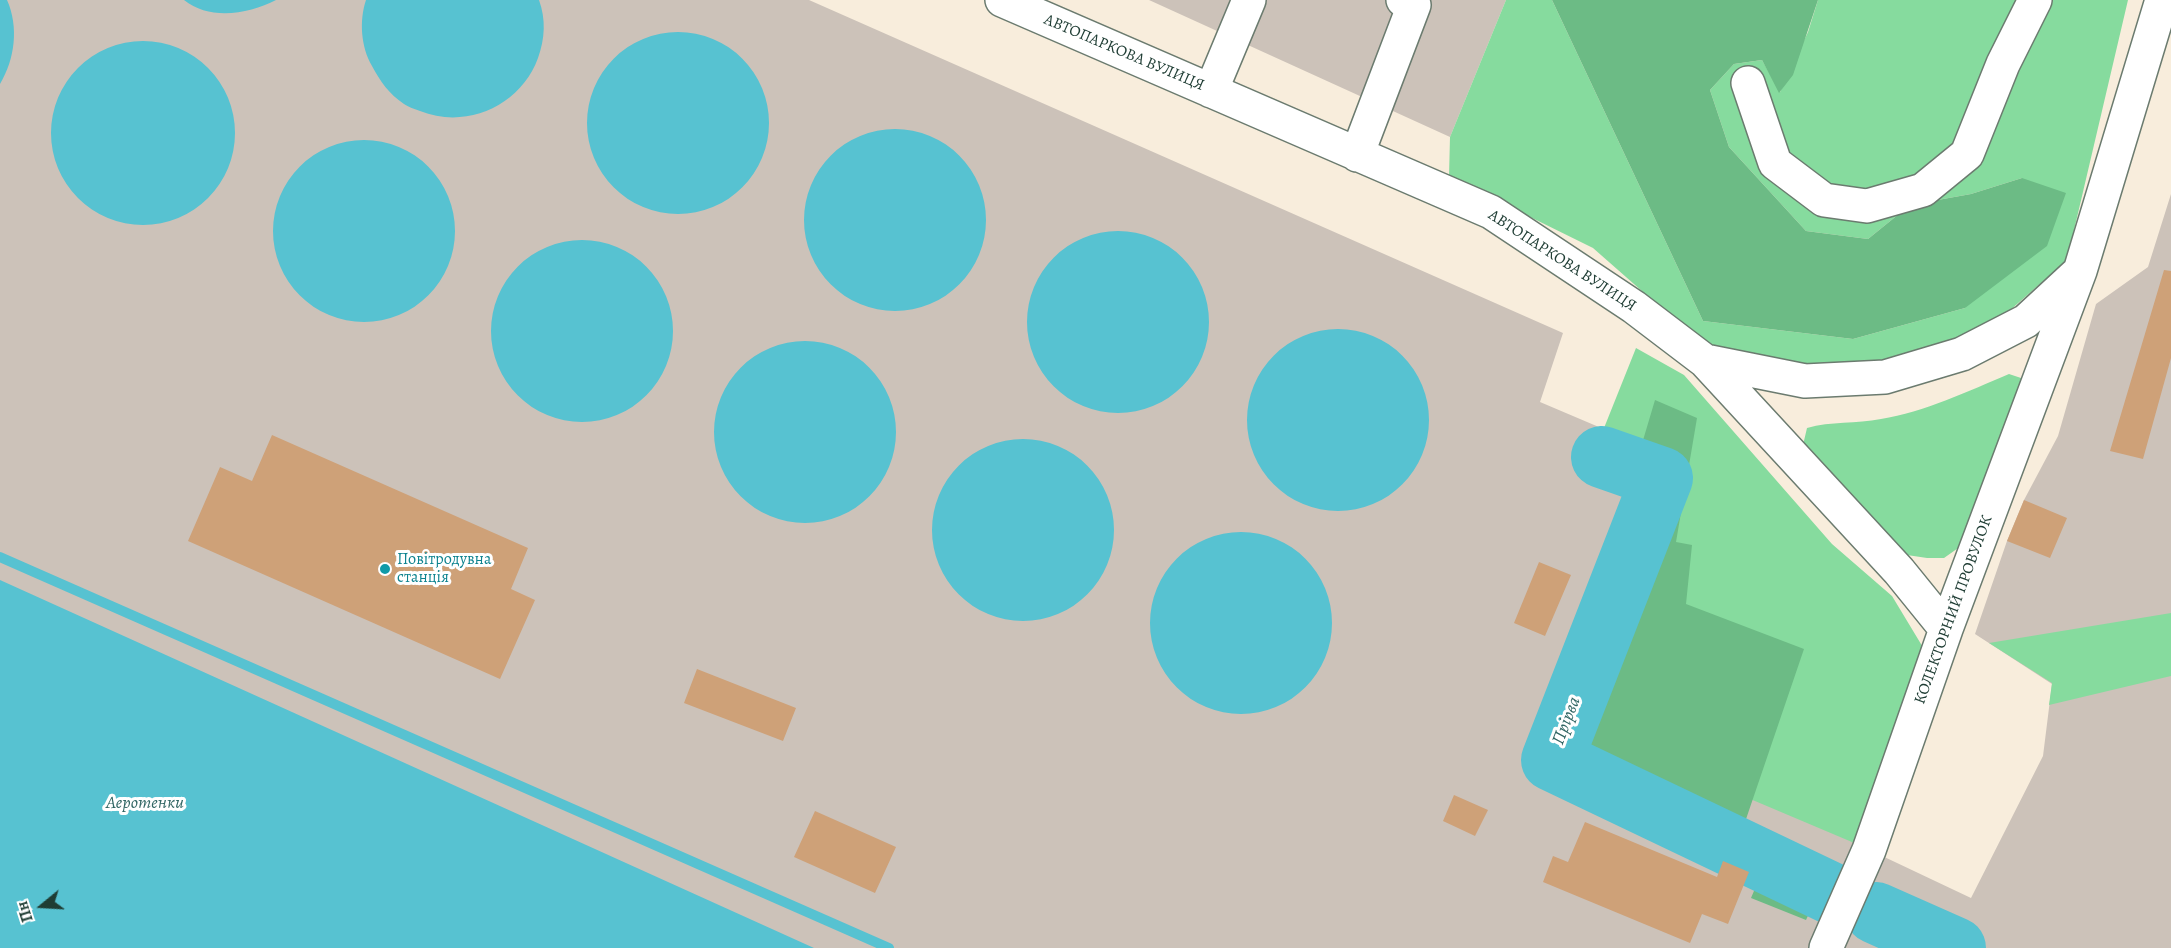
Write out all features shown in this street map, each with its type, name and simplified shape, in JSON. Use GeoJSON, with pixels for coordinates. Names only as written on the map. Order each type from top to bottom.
{"type":"FeatureCollection","features":[{"type":"Feature","properties":{"kind":"street","name":"АВТОПАРКОВА ВУЛИЦЯ"},"geometry":{"type":"LineString","coordinates":[[1002,0],[1491,212],[1634,307],[1705,361],[1805,381],[1885,377],[1962,354],[2026,321],[2080,271]]}},
{"type":"Feature","properties":{"kind":"street"},"geometry":{"type":"LineString","coordinates":[[1211,91],[1249,0]]}},
{"type":"Feature","properties":{"kind":"street"},"geometry":{"type":"LineString","coordinates":[[1357,155],[1414,5],[1403,0]]}},
{"type":"Feature","properties":{"kind":"street"},"geometry":{"type":"LineString","coordinates":[[1748,83],[1775,163],[1824,200],[1867,206],[1923,189],[1967,154],[2003,63],[2035,0]]}},
{"type":"Feature","properties":{"kind":"street","name":"КОЛЕКТОРНИЙ ПРОВУЛОК"},"geometry":{"type":"LineString","coordinates":[[1826,948],[1869,850],[1946,629],[2080,271],[2162,0]]}},
{"type":"Feature","properties":{"kind":"street"},"geometry":{"type":"LineString","coordinates":[[1705,361],[1899,571],[1946,629]]}},
{"type":"Feature","properties":{"kind":"shaded area"},"geometry":{"type":"Polygon","coordinates":[[[0,0],[809,0],[1563,333],[1540,402],[1653,450],[1859,845],[1971,898],[2043,756],[2052,684],[1975,634],[2007,541],[2024,500],[2058,436],[2096,304],[2148,267],[2171,194],[2171,948],[0,948],[0,0]]]}},
{"type":"Feature","properties":{"kind":"shaded area"},"geometry":{"type":"Polygon","coordinates":[[[1149,0],[1506,0],[1450,137],[1149,0]]]}},
{"type":"Feature","properties":{"kind":"green space"},"geometry":{"type":"Polygon","coordinates":[[[1506,0],[1552,0],[1703,321],[1853,339],[1965,308],[2022,178],[1971,194],[1910,205],[1868,239],[1806,231],[1729,147],[1710,90],[1734,64],[1762,60],[1780,92],[1808,32],[1818,0],[2128,0],[2067,260],[1991,327],[1919,355],[1811,367],[1712,346],[1684,328],[1593,248],[1449,177],[1450,137],[1506,0]]]}},
{"type":"Feature","properties":{"kind":"green space"},"geometry":{"type":"Polygon","coordinates":[[[1552,0],[1818,0],[1793,75],[1779,93],[1762,60],[1734,64],[1710,90],[1729,147],[1806,231],[1868,239],[1910,205],[1971,194],[2022,178],[2066,193],[2047,246],[1965,308],[1853,339],[1703,321],[1552,0]]]}},
{"type":"Feature","properties":{"kind":"green space"},"geometry":{"type":"Polygon","coordinates":[[[1636,348],[1684,375],[1832,544],[1892,596],[1924,649],[1859,845],[1554,716],[1653,450],[1604,428],[1636,348]]]}},
{"type":"Feature","properties":{"kind":"green space"},"geometry":{"type":"Polygon","coordinates":[[[2009,374],[2021,378],[2028,389],[1971,539],[1944,558],[1907,555],[1885,540],[1803,445],[1807,428],[1897,416],[1946,400],[2009,374]]]}},
{"type":"Feature","properties":{"kind":"green space"},"geometry":{"type":"Polygon","coordinates":[[[1655,400],[1697,418],[1676,542],[1692,545],[1686,604],[1804,649],[1744,825],[1829,870],[1806,920],[1751,898],[1762,872],[1721,853],[1715,871],[1541,783],[1655,400]]]}},
{"type":"Feature","properties":{"kind":"green space"},"geometry":{"type":"Polygon","coordinates":[[[2171,613],[2171,676],[2049,705],[2052,683],[1989,643],[2171,613]]]}},
{"type":"Feature","properties":{"kind":"water"},"geometry":{"type":"Polygon","coordinates":[[[0,0],[7,0],[11,10],[14,43],[9,64],[0,84],[0,0]]]}},
{"type":"Feature","properties":{"kind":"water"},"geometry":{"type":"Polygon","coordinates":[[[184,0],[276,0],[242,12],[217,13],[194,7],[184,0]]]}},
{"type":"Feature","properties":{"kind":"water"},"geometry":{"type":"Polygon","coordinates":[[[366,0],[539,0],[544,22],[538,58],[530,75],[519,89],[490,109],[474,115],[456,117],[438,116],[420,111],[406,105],[389,92],[368,59],[362,34],[362,16],[366,0]]]}},
{"type":"Feature","properties":{"kind":"water"},"geometry":{"type":"Polygon","coordinates":[[[678,32],[713,39],[729,47],[742,59],[754,72],[762,88],[769,123],[762,158],[754,174],[742,187],[729,199],[713,207],[678,214],[643,207],[627,199],[614,187],[602,174],[594,158],[587,123],[594,88],[602,72],[614,59],[627,47],[643,39],[678,32]]]}},
{"type":"Feature","properties":{"kind":"water"},"geometry":{"type":"Polygon","coordinates":[[[143,41],[178,48],[194,56],[208,68],[220,82],[228,98],[235,133],[228,168],[220,184],[208,198],[194,210],[178,218],[143,225],[108,218],[92,210],[78,198],[66,184],[58,168],[51,133],[58,98],[66,82],[78,68],[92,56],[108,48],[143,41]]]}},
{"type":"Feature","properties":{"kind":"water"},"geometry":{"type":"Polygon","coordinates":[[[895,129],[930,136],[946,144],[959,156],[971,169],[979,185],[986,220],[979,255],[971,271],[959,284],[946,296],[930,304],[895,311],[860,304],[844,296],[831,284],[819,271],[811,255],[804,220],[811,185],[819,169],[831,156],[844,144],[860,136],[895,129]]]}},
{"type":"Feature","properties":{"kind":"water"},"geometry":{"type":"Polygon","coordinates":[[[364,140],[399,147],[415,155],[428,167],[440,180],[448,196],[455,231],[448,266],[440,282],[428,295],[415,307],[399,315],[364,322],[329,315],[313,307],[300,295],[288,282],[280,266],[273,231],[280,196],[288,180],[300,167],[313,155],[329,147],[364,140]]]}},
{"type":"Feature","properties":{"kind":"water"},"geometry":{"type":"Polygon","coordinates":[[[1118,231],[1153,238],[1169,246],[1182,258],[1194,271],[1202,287],[1209,322],[1202,357],[1194,373],[1182,386],[1169,398],[1153,406],[1118,413],[1083,406],[1067,398],[1054,386],[1042,373],[1034,357],[1027,322],[1034,287],[1042,271],[1054,258],[1067,246],[1083,238],[1118,231]]]}},
{"type":"Feature","properties":{"kind":"water"},"geometry":{"type":"Polygon","coordinates":[[[582,240],[617,247],[633,255],[646,267],[658,280],[666,296],[673,331],[666,366],[658,382],[646,395],[633,407],[617,415],[582,422],[547,415],[531,407],[518,395],[506,382],[498,366],[491,331],[498,296],[506,280],[518,267],[531,255],[547,247],[582,240]]]}},
{"type":"Feature","properties":{"kind":"water"},"geometry":{"type":"Polygon","coordinates":[[[1338,329],[1373,336],[1389,344],[1402,356],[1414,369],[1422,385],[1429,420],[1422,455],[1414,471],[1402,484],[1389,496],[1373,504],[1338,511],[1303,504],[1287,496],[1274,484],[1262,471],[1254,455],[1247,420],[1254,385],[1262,369],[1274,356],[1287,344],[1303,336],[1338,329]]]}},
{"type":"Feature","properties":{"kind":"water"},"geometry":{"type":"Polygon","coordinates":[[[805,341],[840,348],[856,356],[869,368],[881,381],[889,397],[896,432],[889,467],[881,483],[869,496],[856,508],[840,516],[805,523],[770,516],[754,508],[741,496],[729,483],[721,467],[714,432],[721,397],[729,381],[741,368],[754,356],[770,348],[805,341]]]}},
{"type":"Feature","properties":{"kind":"water"},"geometry":{"type":"Polygon","coordinates":[[[1023,439],[1058,446],[1073,454],[1087,466],[1099,480],[1107,495],[1114,530],[1107,565],[1099,580],[1087,594],[1073,606],[1058,614],[1023,621],[988,614],[973,606],[959,594],[947,580],[939,565],[932,530],[939,495],[947,480],[959,466],[973,454],[988,446],[1023,439]]]}},
{"type":"Feature","properties":{"kind":"water"},"geometry":{"type":"Polygon","coordinates":[[[1241,532],[1276,539],[1291,547],[1305,559],[1317,573],[1325,588],[1332,623],[1325,658],[1317,673],[1305,687],[1291,699],[1276,707],[1241,714],[1206,707],[1191,699],[1177,687],[1165,673],[1157,658],[1150,623],[1157,588],[1165,573],[1177,559],[1191,547],[1206,539],[1241,532]]]}},
{"type":"Feature","properties":{"kind":"water","name":"Аеротенки"},"geometry":{"type":"Polygon","coordinates":[[[0,580],[814,948],[0,948],[0,580]]]}},
{"type":"Feature","properties":{"kind":"building"},"geometry":{"type":"Polygon","coordinates":[[[2164,270],[2171,271],[2171,358],[2143,459],[2110,451],[2164,270]]]}},
{"type":"Feature","properties":{"kind":"building","name":"Повітродувна станція"},"geometry":{"type":"Polygon","coordinates":[[[272,435],[528,548],[511,589],[535,600],[500,679],[188,541],[220,467],[252,481],[272,435]]]}},
{"type":"Feature","properties":{"kind":"building"},"geometry":{"type":"Polygon","coordinates":[[[2024,500],[2067,518],[2050,558],[2007,541],[2024,500]]]}},
{"type":"Feature","properties":{"kind":"building"},"geometry":{"type":"Polygon","coordinates":[[[1539,562],[1571,575],[1545,636],[1514,623],[1539,562]]]}},
{"type":"Feature","properties":{"kind":"building"},"geometry":{"type":"Polygon","coordinates":[[[697,669],[796,708],[783,741],[684,703],[697,669]]]}},
{"type":"Feature","properties":{"kind":"building"},"geometry":{"type":"Polygon","coordinates":[[[1454,795],[1488,810],[1475,836],[1443,821],[1454,795]]]}},
{"type":"Feature","properties":{"kind":"building"},"geometry":{"type":"Polygon","coordinates":[[[815,811],[896,847],[875,893],[794,857],[815,811]]]}},
{"type":"Feature","properties":{"kind":"building"},"geometry":{"type":"Polygon","coordinates":[[[1585,822],[1717,877],[1723,861],[1749,872],[1728,924],[1702,914],[1690,943],[1543,882],[1553,856],[1568,862],[1585,822]]]}},
{"type":"Feature","properties":{"kind":"waterway","name":"Прірва"},"geometry":{"type":"LineString","coordinates":[[1602,457],[1662,478],[1552,760],[1839,897]]}},
{"type":"Feature","properties":{"kind":"waterway"},"geometry":{"type":"LineString","coordinates":[[0,557],[889,948]]}},
{"type":"Feature","properties":{"kind":"waterway","name":"Прірва"},"geometry":{"type":"LineString","coordinates":[[1876,913],[1955,948]]}},
{"type":"Feature","properties":{"kind":"place","name":"Повітродувна станція"},"geometry":{"type":"Point","coordinates":[385,569]}}]}
